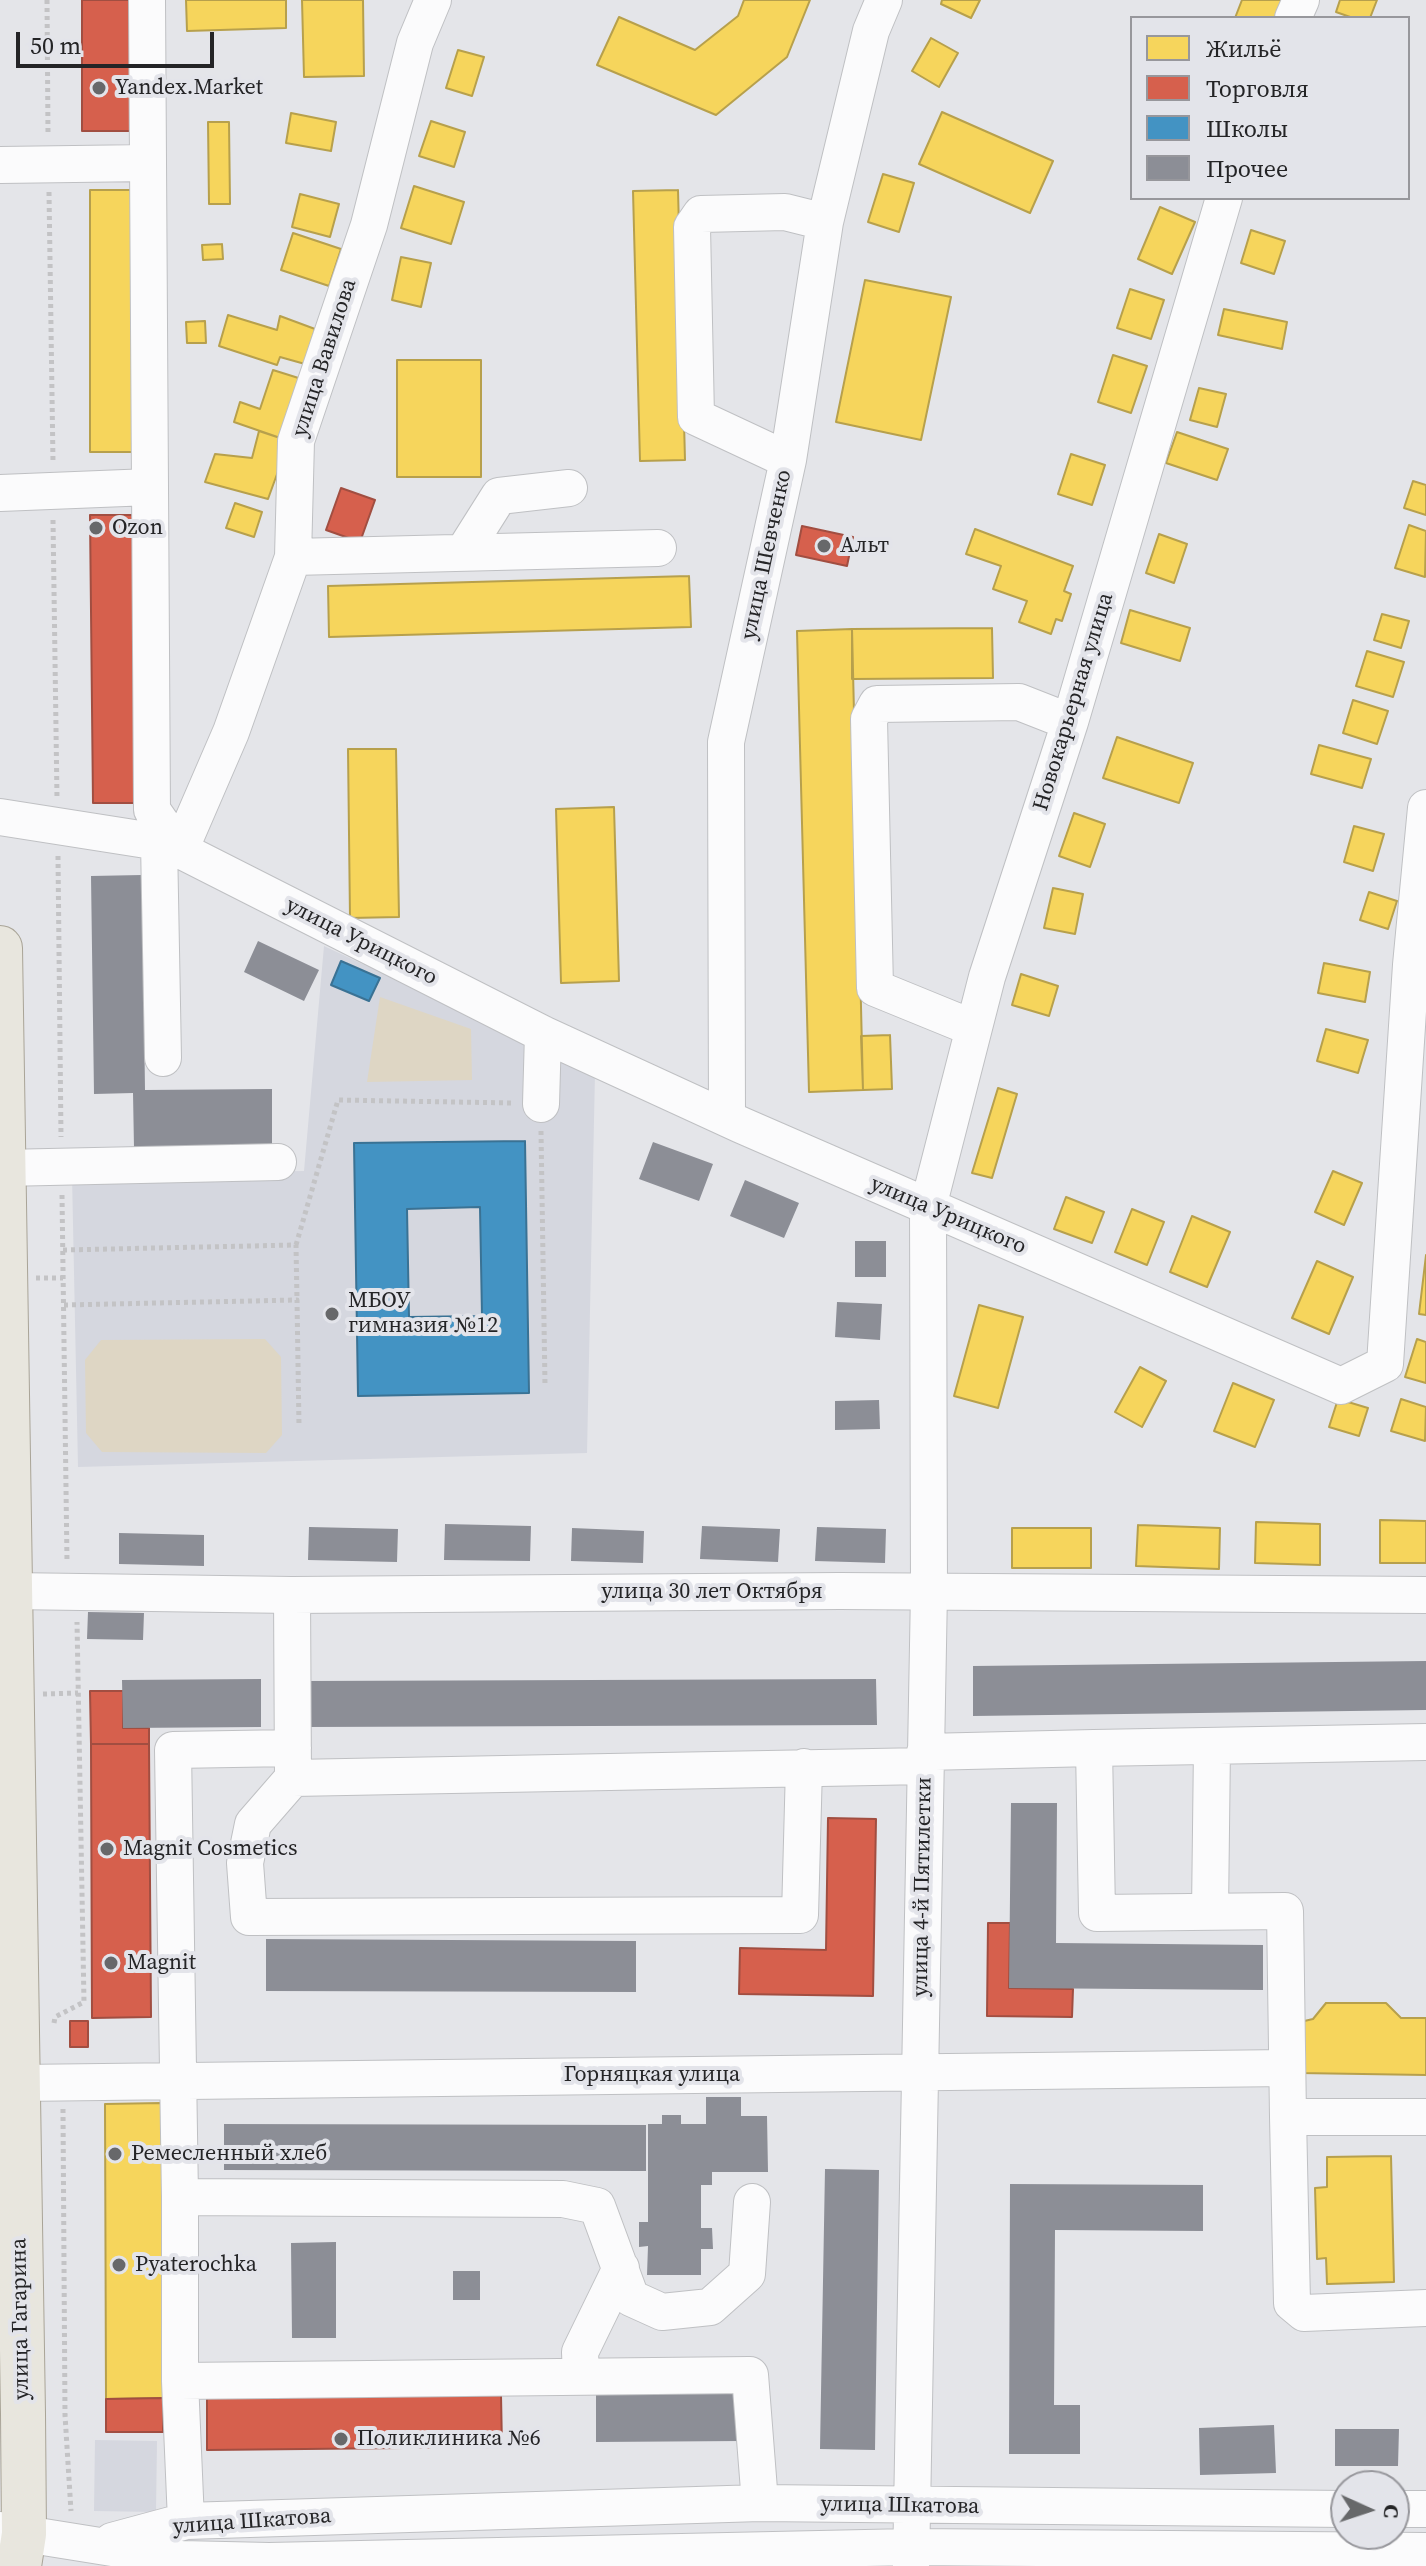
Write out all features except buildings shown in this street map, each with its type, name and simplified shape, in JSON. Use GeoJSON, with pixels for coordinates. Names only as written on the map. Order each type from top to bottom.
{"type":"FeatureCollection","features":[{"type":"Feature","properties":{"kind":"main road","name":"улица Гагарина"},"geometry":{"type":"LineString","coordinates":[[0,948],[4,1583],[18,2083],[14,2543]]}},
{"type":"Feature","properties":{"kind":"street"},"geometry":{"type":"LineString","coordinates":[[147,0],[152,810],[170,846],[163,1058]]}},
{"type":"Feature","properties":{"kind":"street","name":"улица Вавилова"},"geometry":{"type":"LineString","coordinates":[[170,846],[231,732],[293,557],[296,441],[369,225],[415,43],[433,0]]}},
{"type":"Feature","properties":{"kind":"street","name":"улица Шевченко"},"geometry":{"type":"LineString","coordinates":[[727,1118],[726,742],[788,460],[825,222],[871,31],[884,0]]}},
{"type":"Feature","properties":{"kind":"street"},"geometry":{"type":"LineString","coordinates":[[0,165],[148,163]]}},
{"type":"Feature","properties":{"kind":"street","name":"Новокарьерная улица"},"geometry":{"type":"LineString","coordinates":[[928,1207],[973,1028],[1070,722],[1223,200]]}},
{"type":"Feature","properties":{"kind":"street"},"geometry":{"type":"LineString","coordinates":[[788,460],[696,417],[692,227],[701,214],[785,212],[825,222]]}},
{"type":"Feature","properties":{"kind":"street"},"geometry":{"type":"LineString","coordinates":[[0,493],[150,487]]}},
{"type":"Feature","properties":{"kind":"street"},"geometry":{"type":"LineString","coordinates":[[463,553],[499,496],[569,488]]}},
{"type":"Feature","properties":{"kind":"street"},"geometry":{"type":"LineString","coordinates":[[293,557],[658,548]]}},
{"type":"Feature","properties":{"kind":"street"},"geometry":{"type":"LineString","coordinates":[[973,1028],[875,988],[869,719],[877,704],[1019,702],[1070,722]]}},
{"type":"Feature","properties":{"kind":"street","name":"улица Урицкого"},"geometry":{"type":"LineString","coordinates":[[0,817],[170,846],[543,1034],[928,1207],[1341,1386],[1385,1364],[1411,965],[1426,808]]}},
{"type":"Feature","properties":{"kind":"street"},"geometry":{"type":"LineString","coordinates":[[541,1104],[543,1034]]}},
{"type":"Feature","properties":{"kind":"street"},"geometry":{"type":"LineString","coordinates":[[3,1168],[278,1162]]}},
{"type":"Feature","properties":{"kind":"street","name":"улица 4-й Пятилетки"},"geometry":{"type":"LineString","coordinates":[[911,2556],[929,1591],[928,1207]]}},
{"type":"Feature","properties":{"kind":"street","name":"улица 30 лет Октября"},"geometry":{"type":"LineString","coordinates":[[4,1583],[67,1590],[292,1595],[929,1591],[1426,1595]]}},
{"type":"Feature","properties":{"kind":"street"},"geometry":{"type":"LineString","coordinates":[[292,1595],[293,1763],[253,1824],[245,1863],[249,1917],[800,1915],[804,1767]]}},
{"type":"Feature","properties":{"kind":"street"},"geometry":{"type":"LineString","coordinates":[[186,2521],[180,2381],[173,1750],[293,1763],[804,1767],[1094,1748],[1426,1742]]}},
{"type":"Feature","properties":{"kind":"street"},"geometry":{"type":"LineString","coordinates":[[1210,1912],[1212,1746]]}},
{"type":"Feature","properties":{"kind":"street"},"geometry":{"type":"LineString","coordinates":[[1094,1748],[1097,1913],[1285,1911],[1292,2303],[1304,2313],[1426,2308]]}},
{"type":"Feature","properties":{"kind":"street","name":"Горняцкая улица"},"geometry":{"type":"LineString","coordinates":[[18,2083],[1287,2068]]}},
{"type":"Feature","properties":{"kind":"street"},"geometry":{"type":"LineString","coordinates":[[1288,2117],[1426,2117]]}},
{"type":"Feature","properties":{"kind":"street"},"geometry":{"type":"LineString","coordinates":[[180,2197],[563,2199],[597,2206],[631,2298],[662,2312],[710,2307],[747,2274],[752,2202]]}},
{"type":"Feature","properties":{"kind":"street"},"geometry":{"type":"LineString","coordinates":[[581,2377],[580,2352],[621,2268]]}},
{"type":"Feature","properties":{"kind":"street"},"geometry":{"type":"LineString","coordinates":[[180,2381],[750,2375],[760,2503]]}},
{"type":"Feature","properties":{"kind":"street","name":"улица Шкатова"},"geometry":{"type":"LineString","coordinates":[[102,2544],[186,2521],[760,2503],[912,2507],[1330,2509]]}},
{"type":"Feature","properties":{"kind":"street"},"geometry":{"type":"LineString","coordinates":[[14,2543],[102,2544]]}},
{"type":"Feature","properties":{"kind":"street","name":"улица Шкатова"},"geometry":{"type":"LineString","coordinates":[[102,2544],[181,2559],[269,2563],[1426,2551]]}},
{"type":"Feature","properties":{"kind":"path"},"geometry":{"type":"LineString","coordinates":[[47,0],[67,1590],[77,1622],[84,2002],[55,2017],[54,2031]]}},
{"type":"Feature","properties":{"kind":"path"},"geometry":{"type":"LineString","coordinates":[[299,1426],[296,1245],[338,1100],[541,1104],[545,1386]]}},
{"type":"Feature","properties":{"kind":"path"},"geometry":{"type":"LineString","coordinates":[[63,1250],[296,1245]]}},
{"type":"Feature","properties":{"kind":"path"},"geometry":{"type":"LineString","coordinates":[[23,1279],[63,1278]]}},
{"type":"Feature","properties":{"kind":"path"},"geometry":{"type":"LineString","coordinates":[[64,1305],[297,1300]]}},
{"type":"Feature","properties":{"kind":"path"},"geometry":{"type":"LineString","coordinates":[[40,1694],[78,1693]]}},
{"type":"Feature","properties":{"kind":"path"},"geometry":{"type":"LineString","coordinates":[[62,2082],[65,2415],[71,2512]]}},
{"type":"Feature","properties":{"kind":"shaded area","name":"МБОУ гимназия №12"},"geometry":{"type":"Polygon","coordinates":[[[324,946],[595,1073],[587,1453],[78,1467],[72,1175],[304,1171],[324,946]]]}},
{"type":"Feature","properties":{"kind":"shaded area"},"geometry":{"type":"Polygon","coordinates":[[[380,997],[471,1029],[472,1080],[367,1082],[380,997]]]}},
{"type":"Feature","properties":{"kind":"shaded area"},"geometry":{"type":"Polygon","coordinates":[[[265,1339],[281,1357],[282,1435],[266,1453],[102,1452],[86,1433],[85,1360],[101,1340],[265,1339]]]}},
{"type":"Feature","properties":{"kind":"shaded area"},"geometry":{"type":"Polygon","coordinates":[[[95,2440],[157,2441],[156,2512],[94,2511],[95,2440]]]}},
{"type":"Feature","properties":{"kind":"place","name":"Yandex.Market"},"geometry":{"type":"Point","coordinates":[99,88]}},
{"type":"Feature","properties":{"kind":"place","name":"Ozon"},"geometry":{"type":"Point","coordinates":[96,528]}},
{"type":"Feature","properties":{"kind":"place","name":"Альт"},"geometry":{"type":"Point","coordinates":[824,546]}},
{"type":"Feature","properties":{"kind":"place","name":"МБОУ гимназия №12"},"geometry":{"type":"Point","coordinates":[332,1314]}},
{"type":"Feature","properties":{"kind":"place","name":"Magnit Cosmetics"},"geometry":{"type":"Point","coordinates":[107,1849]}},
{"type":"Feature","properties":{"kind":"place","name":"Magnit"},"geometry":{"type":"Point","coordinates":[111,1963]}},
{"type":"Feature","properties":{"kind":"place","name":"Ремесленный хлеб"},"geometry":{"type":"Point","coordinates":[115,2154]}},
{"type":"Feature","properties":{"kind":"place","name":"Pyaterochka"},"geometry":{"type":"Point","coordinates":[119,2265]}},
{"type":"Feature","properties":{"kind":"place","name":"Поликлиника №6"},"geometry":{"type":"Point","coordinates":[341,2439]}}]}
